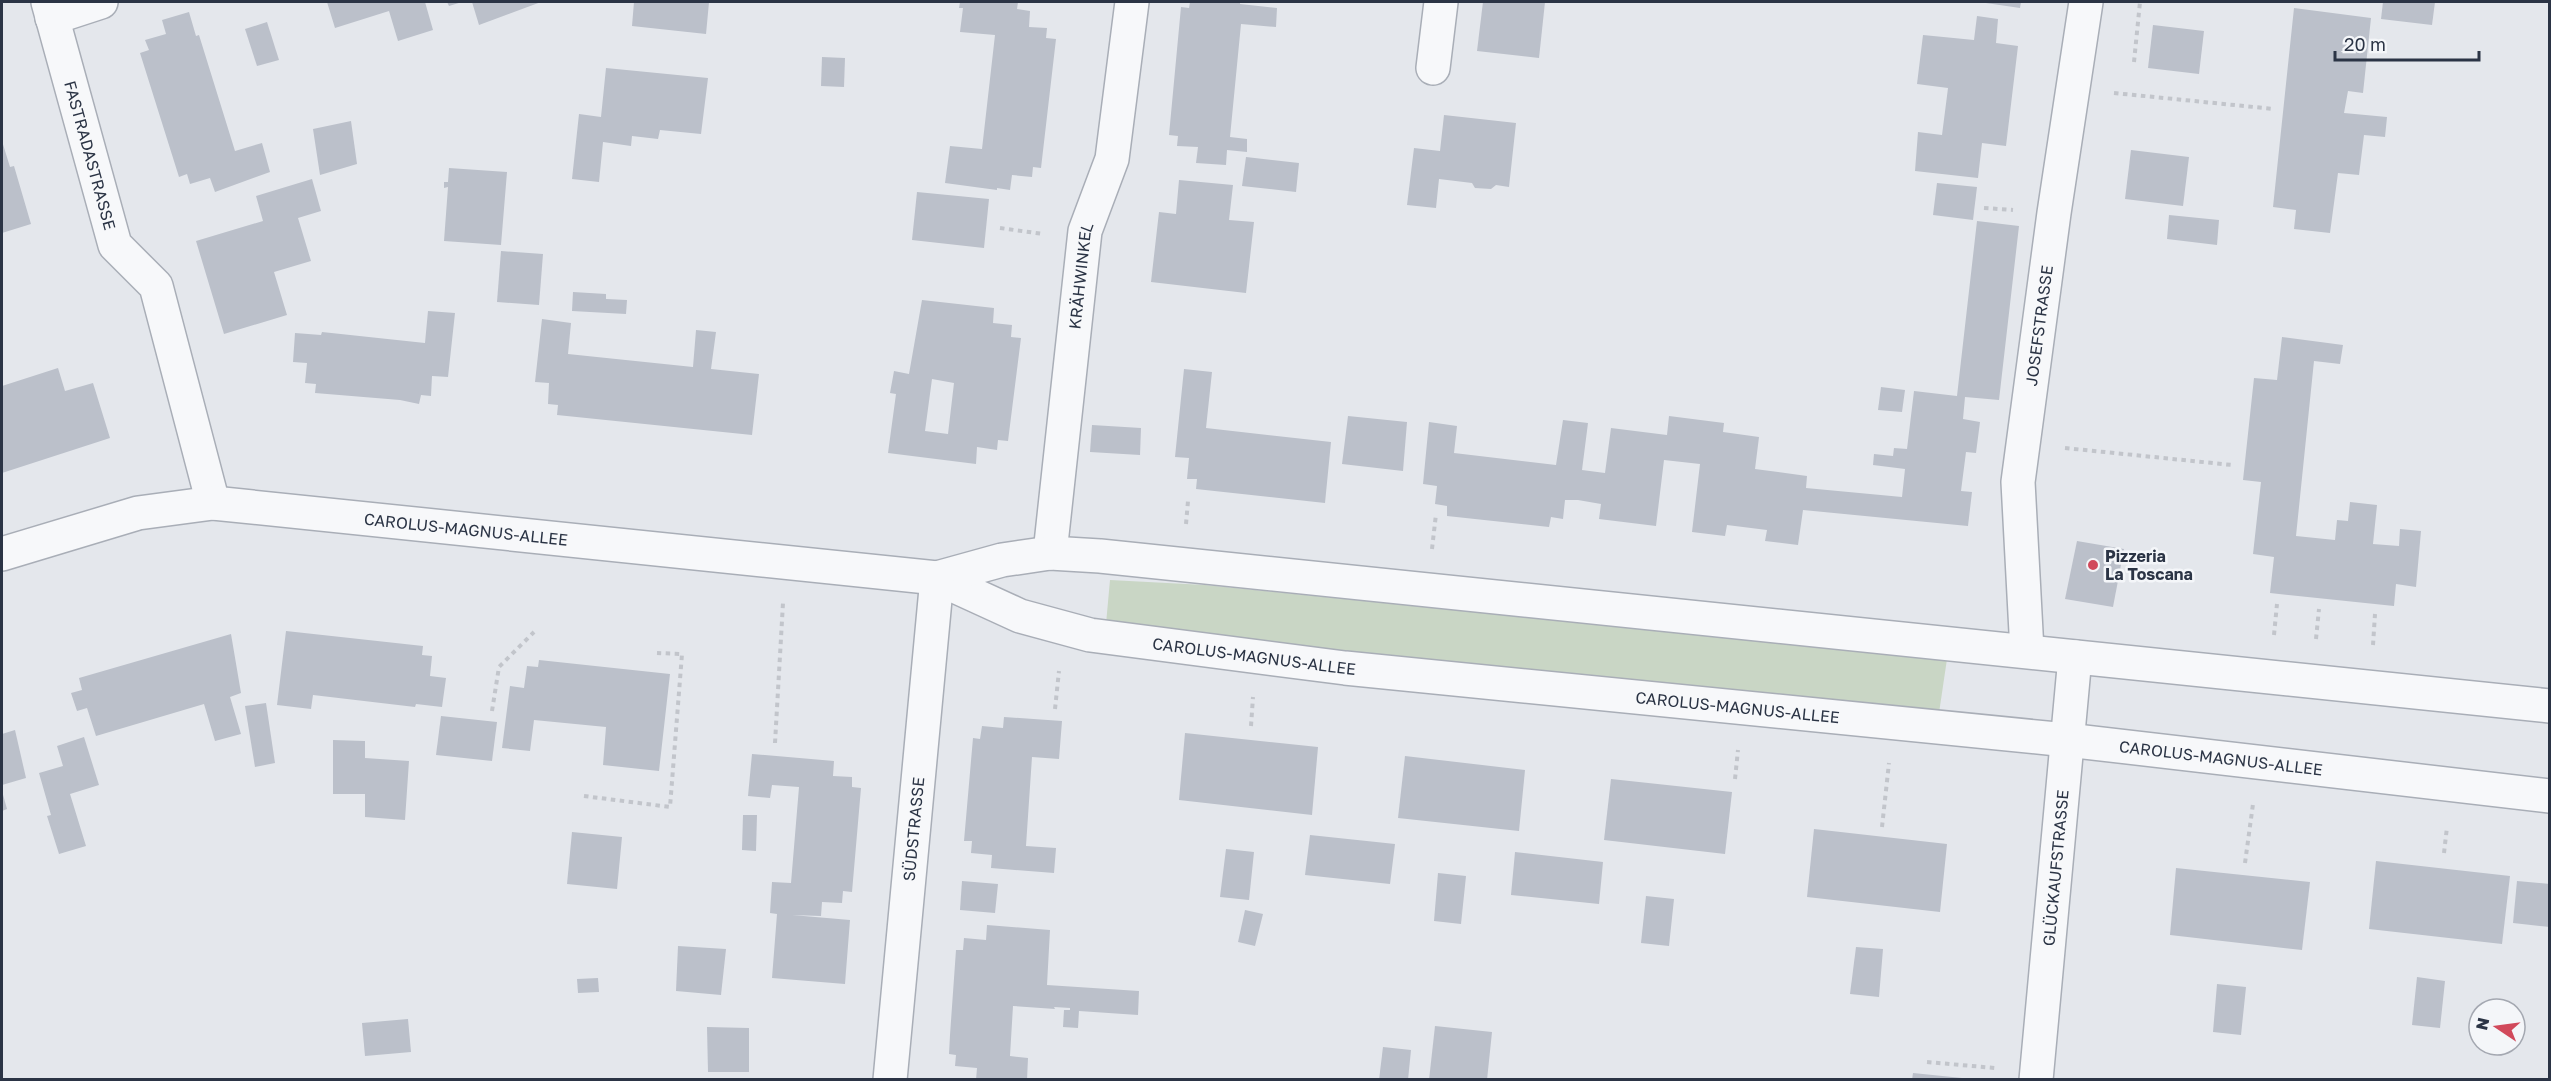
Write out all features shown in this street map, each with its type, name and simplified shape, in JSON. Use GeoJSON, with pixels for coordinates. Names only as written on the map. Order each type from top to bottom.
{"type":"FeatureCollection","features":[{"type":"Feature","properties":{"kind":"street"},"geometry":{"type":"LineString","coordinates":[[50,10],[101,2]]}},
{"type":"Feature","properties":{"kind":"street","name":"KRÄHWINKEL"},"geometry":{"type":"LineString","coordinates":[[1050,553],[1085,231],[1112,159],[1132,2]]}},
{"type":"Feature","properties":{"kind":"street"},"geometry":{"type":"LineString","coordinates":[[1433,68],[1441,2]]}},
{"type":"Feature","properties":{"kind":"street","name":"JOSEFSTRASSE"},"geometry":{"type":"LineString","coordinates":[[2027,651],[2018,482],[2086,2]]}},
{"type":"Feature","properties":{"kind":"street","name":"FASTRADASTRASSE"},"geometry":{"type":"LineString","coordinates":[[50,10],[115,245],[156,286],[213,503]]}},
{"type":"Feature","properties":{"kind":"street","name":"CAROLUS-MAGNUS-ALLEE"},"geometry":{"type":"LineString","coordinates":[[2,554],[138,513],[213,503],[937,578],[1020,616],[1090,635],[1345,668],[2067,740],[2258,764],[2550,796]]}},
{"type":"Feature","properties":{"kind":"street","name":"CAROLUS-MAGNUS-ALLEE"},"geometry":{"type":"LineString","coordinates":[[937,578],[1002,560],[1050,553],[1165,562],[2550,705]]}},
{"type":"Feature","properties":{"kind":"street","name":"SÜDSTRASSE"},"geometry":{"type":"LineString","coordinates":[[890,1080],[937,578]]}},
{"type":"Feature","properties":{"kind":"street","name":"GLÜCKAUFSTRASSE"},"geometry":{"type":"LineString","coordinates":[[2036,1075],[2075,657]]}},
{"type":"Feature","properties":{"kind":"path"},"geometry":{"type":"LineString","coordinates":[[2134,62],[2140,2]]}},
{"type":"Feature","properties":{"kind":"path"},"geometry":{"type":"LineString","coordinates":[[2073,88],[2274,109]]}},
{"type":"Feature","properties":{"kind":"path"},"geometry":{"type":"LineString","coordinates":[[2023,443],[2232,465]]}},
{"type":"Feature","properties":{"kind":"path"},"geometry":{"type":"LineString","coordinates":[[775,743],[785,563]]}},
{"type":"Feature","properties":{"kind":"path"},"geometry":{"type":"LineString","coordinates":[[492,711],[499,667],[534,632]]}},
{"type":"Feature","properties":{"kind":"path"},"geometry":{"type":"LineString","coordinates":[[584,796],[670,807],[682,654],[657,653]]}},
{"type":"Feature","properties":{"kind":"path"},"geometry":{"type":"LineString","coordinates":[[1882,827],[1892,723]]}},
{"type":"Feature","properties":{"kind":"path"},"geometry":{"type":"LineString","coordinates":[[2245,863],[2258,764]]}},
{"type":"Feature","properties":{"kind":"path"},"geometry":{"type":"LineString","coordinates":[[1927,1062],[2036,1075]]}},
{"type":"Feature","properties":{"kind":"green space"},"geometry":{"type":"Polygon","coordinates":[[[1110,580],[1205,585],[1947,659],[1939,713],[1189,638],[1106,624],[1110,580]]]}},
{"type":"Feature","properties":{"kind":"building"},"geometry":{"type":"Polygon","coordinates":[[[327,2],[425,2],[433,30],[398,41],[389,11],[335,28],[327,2]]]}},
{"type":"Feature","properties":{"kind":"building"},"geometry":{"type":"Polygon","coordinates":[[[447,2],[462,2],[449,6],[447,2]]]}},
{"type":"Feature","properties":{"kind":"building"},"geometry":{"type":"Polygon","coordinates":[[[472,2],[541,2],[479,25],[472,2]]]}},
{"type":"Feature","properties":{"kind":"building"},"geometry":{"type":"Polygon","coordinates":[[[634,2],[709,2],[706,34],[632,26],[634,2]]]}},
{"type":"Feature","properties":{"kind":"building"},"geometry":{"type":"Polygon","coordinates":[[[960,2],[1018,2],[1017,9],[1030,11],[1029,27],[1047,28],[1046,38],[1056,39],[1041,168],[1033,167],[1032,177],[1012,175],[1010,190],[945,183],[950,146],[982,149],[995,35],[960,32],[963,8],[959,8],[960,2]]]}},
{"type":"Feature","properties":{"kind":"building"},"geometry":{"type":"Polygon","coordinates":[[[1190,2],[1240,2],[1240,4],[1277,8],[1276,27],[1241,24],[1230,137],[1247,139],[1247,152],[1227,150],[1226,165],[1196,163],[1198,147],[1177,146],[1178,136],[1169,135],[1181,7],[1189,8],[1190,2]]]}},
{"type":"Feature","properties":{"kind":"building"},"geometry":{"type":"Polygon","coordinates":[[[1483,2],[1545,2],[1539,58],[1477,51],[1483,2]]]}},
{"type":"Feature","properties":{"kind":"building"},"geometry":{"type":"Polygon","coordinates":[[[1979,2],[2021,2],[2020,8],[1979,2]]]}},
{"type":"Feature","properties":{"kind":"building"},"geometry":{"type":"Polygon","coordinates":[[[2383,2],[2435,2],[2432,25],[2381,19],[2383,2]]]}},
{"type":"Feature","properties":{"kind":"building"},"geometry":{"type":"Polygon","coordinates":[[[2294,8],[2371,18],[2363,93],[2348,91],[2344,113],[2387,117],[2385,137],[2364,135],[2359,175],[2338,173],[2330,233],[2294,229],[2296,210],[2273,207],[2294,8]]]}},
{"type":"Feature","properties":{"kind":"building"},"geometry":{"type":"Polygon","coordinates":[[[189,12],[196,36],[199,35],[235,151],[262,143],[270,172],[215,192],[210,178],[190,184],[187,174],[179,177],[140,53],[149,50],[145,40],[166,34],[162,20],[189,12]]]}},
{"type":"Feature","properties":{"kind":"building"},"geometry":{"type":"Polygon","coordinates":[[[1977,16],[1998,19],[1996,43],[2018,46],[2006,146],[1982,143],[1978,178],[1915,171],[1918,132],[1942,135],[1948,88],[1917,84],[1923,35],[1974,40],[1977,16]]]}},
{"type":"Feature","properties":{"kind":"building"},"geometry":{"type":"Polygon","coordinates":[[[267,22],[279,60],[257,66],[245,29],[267,22]]]}},
{"type":"Feature","properties":{"kind":"building"},"geometry":{"type":"Polygon","coordinates":[[[2153,25],[2204,31],[2199,74],[2148,68],[2153,25]]]}},
{"type":"Feature","properties":{"kind":"building"},"geometry":{"type":"Polygon","coordinates":[[[822,57],[845,58],[844,87],[821,86],[822,57]]]}},
{"type":"Feature","properties":{"kind":"building"},"geometry":{"type":"Polygon","coordinates":[[[606,68],[708,78],[701,134],[660,130],[658,139],[632,136],[631,146],[603,142],[599,182],[572,179],[579,114],[601,117],[606,68]]]}},
{"type":"Feature","properties":{"kind":"building"},"geometry":{"type":"Polygon","coordinates":[[[1444,115],[1516,123],[1509,187],[1496,185],[1491,189],[1475,188],[1472,183],[1439,179],[1436,208],[1407,205],[1414,148],[1440,151],[1444,115]]]}},
{"type":"Feature","properties":{"kind":"building"},"geometry":{"type":"Polygon","coordinates":[[[351,121],[357,164],[320,175],[313,129],[351,121]]]}},
{"type":"Feature","properties":{"kind":"building"},"geometry":{"type":"Polygon","coordinates":[[[2,141],[10,167],[14,166],[31,224],[2,233],[2,141]]]}},
{"type":"Feature","properties":{"kind":"building"},"geometry":{"type":"Polygon","coordinates":[[[2131,150],[2189,157],[2183,206],[2125,199],[2131,150]]]}},
{"type":"Feature","properties":{"kind":"building"},"geometry":{"type":"Polygon","coordinates":[[[1246,157],[1299,163],[1296,192],[1242,186],[1246,157]]]}},
{"type":"Feature","properties":{"kind":"building"},"geometry":{"type":"Polygon","coordinates":[[[449,168],[507,172],[501,245],[444,241],[448,187],[444,188],[444,182],[448,182],[449,168]]]}},
{"type":"Feature","properties":{"kind":"building"},"geometry":{"type":"Polygon","coordinates":[[[312,179],[321,211],[298,218],[311,261],[274,272],[287,315],[224,334],[196,241],[263,221],[256,196],[312,179]]]}},
{"type":"Feature","properties":{"kind":"building"},"geometry":{"type":"Polygon","coordinates":[[[1179,180],[1233,185],[1229,220],[1254,222],[1246,293],[1151,282],[1159,212],[1176,214],[1179,180]]]}},
{"type":"Feature","properties":{"kind":"building"},"geometry":{"type":"Polygon","coordinates":[[[1937,183],[1977,187],[1973,220],[1933,215],[1937,183]]]}},
{"type":"Feature","properties":{"kind":"building"},"geometry":{"type":"Polygon","coordinates":[[[917,192],[989,199],[984,248],[912,240],[917,192]]]}},
{"type":"Feature","properties":{"kind":"building"},"geometry":{"type":"Polygon","coordinates":[[[2169,215],[2219,220],[2217,245],[2167,239],[2169,215]]]}},
{"type":"Feature","properties":{"kind":"building"},"geometry":{"type":"Polygon","coordinates":[[[1977,221],[2019,226],[1999,400],[1965,397],[1963,419],[1980,422],[1976,453],[1966,452],[1961,491],[1972,492],[1968,526],[1803,510],[1798,545],[1765,541],[1767,530],[1727,525],[1725,536],[1692,532],[1700,464],[1664,460],[1656,526],[1599,519],[1601,504],[1578,500],[1565,500],[1563,519],[1551,517],[1549,527],[1447,516],[1447,506],[1435,504],[1437,486],[1423,484],[1429,422],[1457,426],[1454,453],[1556,465],[1563,420],[1588,423],[1582,470],[1605,473],[1611,428],[1667,435],[1669,416],[1724,423],[1723,432],[1759,437],[1755,469],[1807,476],[1806,488],[1902,497],[1905,469],[1873,465],[1874,454],[1893,456],[1894,448],[1907,449],[1914,391],[1957,396],[1977,221]]]}},
{"type":"Feature","properties":{"kind":"building"},"geometry":{"type":"Polygon","coordinates":[[[501,251],[543,254],[539,305],[497,302],[501,251]]]}},
{"type":"Feature","properties":{"kind":"building"},"geometry":{"type":"Polygon","coordinates":[[[573,292],[606,294],[606,299],[627,300],[626,314],[572,311],[573,292]]]}},
{"type":"Feature","properties":{"kind":"building"},"geometry":{"type":"Polygon","coordinates":[[[922,300],[994,308],[993,323],[1012,325],[1011,337],[1021,338],[1008,441],[998,440],[997,450],[977,447],[976,464],[888,453],[896,394],[890,393],[894,371],[909,374],[922,300]],[[932,379],[925,431],[948,434],[954,383],[932,379]]]}},
{"type":"Feature","properties":{"kind":"building"},"geometry":{"type":"Polygon","coordinates":[[[428,311],[455,313],[448,377],[432,376],[431,396],[421,395],[419,404],[400,400],[315,393],[316,384],[305,383],[307,363],[293,362],[295,333],[321,335],[322,332],[425,343],[428,311]]]}},
{"type":"Feature","properties":{"kind":"building"},"geometry":{"type":"Polygon","coordinates":[[[542,319],[571,323],[568,354],[693,367],[696,330],[716,332],[711,369],[759,374],[752,435],[557,415],[558,405],[548,404],[549,383],[535,382],[542,319]]]}},
{"type":"Feature","properties":{"kind":"building"},"geometry":{"type":"Polygon","coordinates":[[[2282,337],[2343,345],[2340,364],[2314,361],[2296,536],[2335,540],[2337,520],[2348,521],[2350,502],[2377,505],[2373,544],[2399,546],[2400,529],[2421,531],[2416,587],[2396,584],[2394,606],[2270,593],[2274,557],[2253,554],[2261,482],[2243,480],[2254,378],[2277,380],[2282,337]]]}},
{"type":"Feature","properties":{"kind":"building"},"geometry":{"type":"Polygon","coordinates":[[[58,368],[65,391],[93,383],[110,438],[2,473],[2,386],[58,368]]]}},
{"type":"Feature","properties":{"kind":"building"},"geometry":{"type":"Polygon","coordinates":[[[1184,369],[1212,372],[1206,428],[1331,442],[1325,503],[1196,489],[1197,479],[1187,479],[1189,458],[1175,457],[1184,369]]]}},
{"type":"Feature","properties":{"kind":"building"},"geometry":{"type":"Polygon","coordinates":[[[1881,387],[1905,390],[1902,412],[1878,410],[1881,387]]]}},
{"type":"Feature","properties":{"kind":"building"},"geometry":{"type":"Polygon","coordinates":[[[1348,416],[1407,422],[1403,471],[1342,464],[1348,416]]]}},
{"type":"Feature","properties":{"kind":"building"},"geometry":{"type":"Polygon","coordinates":[[[1092,425],[1141,428],[1140,455],[1090,452],[1092,425]]]}},
{"type":"Feature","properties":{"kind":"building"},"geometry":{"type":"Polygon","coordinates":[[[2077,541],[2124,549],[2113,607],[2065,599],[2077,541]]]}},
{"type":"Feature","properties":{"kind":"building"},"geometry":{"type":"Polygon","coordinates":[[[286,631],[423,646],[422,655],[432,656],[430,676],[446,678],[442,707],[416,704],[415,707],[313,695],[311,709],[277,705],[286,631]]]}},
{"type":"Feature","properties":{"kind":"building"},"geometry":{"type":"Polygon","coordinates":[[[231,634],[241,693],[230,697],[241,734],[215,741],[204,704],[96,736],[87,708],[77,711],[71,693],[82,690],[79,678],[231,634]]]}},
{"type":"Feature","properties":{"kind":"building"},"geometry":{"type":"Polygon","coordinates":[[[539,660],[670,674],[659,771],[603,765],[606,727],[534,720],[530,751],[502,748],[510,686],[524,688],[527,666],[538,667],[539,660]]]}},
{"type":"Feature","properties":{"kind":"building"},"geometry":{"type":"Polygon","coordinates":[[[266,703],[275,763],[255,767],[245,706],[266,703]]]}},
{"type":"Feature","properties":{"kind":"building"},"geometry":{"type":"Polygon","coordinates":[[[441,716],[497,722],[492,761],[436,755],[441,716]]]}},
{"type":"Feature","properties":{"kind":"building"},"geometry":{"type":"Polygon","coordinates":[[[1004,717],[1062,721],[1059,759],[1032,757],[1026,846],[1056,848],[1054,873],[991,868],[992,855],[971,853],[972,841],[964,841],[973,738],[980,739],[982,726],[1003,728],[1004,717]]]}},
{"type":"Feature","properties":{"kind":"building"},"geometry":{"type":"Polygon","coordinates":[[[15,730],[26,778],[2,785],[2,734],[15,730]]]}},
{"type":"Feature","properties":{"kind":"building"},"geometry":{"type":"Polygon","coordinates":[[[1185,733],[1318,747],[1312,815],[1179,800],[1185,733]]]}},
{"type":"Feature","properties":{"kind":"building"},"geometry":{"type":"Polygon","coordinates":[[[84,737],[99,785],[70,794],[86,846],[59,854],[47,816],[51,815],[39,773],[63,766],[57,746],[84,737]]]}},
{"type":"Feature","properties":{"kind":"building"},"geometry":{"type":"Polygon","coordinates":[[[333,740],[365,741],[365,758],[409,761],[405,820],[365,817],[365,794],[333,794],[333,740]]]}},
{"type":"Feature","properties":{"kind":"building"},"geometry":{"type":"Polygon","coordinates":[[[752,754],[834,761],[833,776],[852,777],[852,787],[861,788],[852,892],[843,891],[842,903],[822,902],[821,916],[792,915],[850,920],[845,984],[772,978],[777,914],[770,913],[772,882],[791,883],[799,787],[772,785],[770,798],[748,796],[752,754]]]}},
{"type":"Feature","properties":{"kind":"building"},"geometry":{"type":"Polygon","coordinates":[[[1405,756],[1525,770],[1519,831],[1398,818],[1405,756]]]}},
{"type":"Feature","properties":{"kind":"building"},"geometry":{"type":"Polygon","coordinates":[[[1611,779],[1732,792],[1725,854],[1604,840],[1611,779]]]}},
{"type":"Feature","properties":{"kind":"building"},"geometry":{"type":"Polygon","coordinates":[[[2,791],[7,809],[2,811],[2,791]]]}},
{"type":"Feature","properties":{"kind":"building"},"geometry":{"type":"Polygon","coordinates":[[[743,815],[757,815],[756,851],[742,850],[743,815]]]}},
{"type":"Feature","properties":{"kind":"building"},"geometry":{"type":"Polygon","coordinates":[[[1814,829],[1947,844],[1940,912],[1807,897],[1814,829]]]}},
{"type":"Feature","properties":{"kind":"building"},"geometry":{"type":"Polygon","coordinates":[[[572,832],[622,837],[617,889],[567,884],[572,832]]]}},
{"type":"Feature","properties":{"kind":"building"},"geometry":{"type":"Polygon","coordinates":[[[1310,835],[1395,844],[1390,884],[1305,875],[1310,835]]]}},
{"type":"Feature","properties":{"kind":"building"},"geometry":{"type":"Polygon","coordinates":[[[1226,849],[1254,852],[1249,900],[1220,897],[1226,849]]]}},
{"type":"Feature","properties":{"kind":"building"},"geometry":{"type":"Polygon","coordinates":[[[1515,852],[1603,862],[1599,904],[1511,895],[1515,852]]]}},
{"type":"Feature","properties":{"kind":"building"},"geometry":{"type":"Polygon","coordinates":[[[2376,861],[2510,876],[2502,944],[2369,929],[2376,861]]]}},
{"type":"Feature","properties":{"kind":"building"},"geometry":{"type":"Polygon","coordinates":[[[2176,868],[2310,882],[2302,950],[2170,935],[2176,868]]]}},
{"type":"Feature","properties":{"kind":"building"},"geometry":{"type":"Polygon","coordinates":[[[1438,873],[1466,876],[1461,924],[1434,921],[1438,873]]]}},
{"type":"Feature","properties":{"kind":"building"},"geometry":{"type":"Polygon","coordinates":[[[962,881],[998,884],[995,913],[960,910],[962,881]]]}},
{"type":"Feature","properties":{"kind":"building"},"geometry":{"type":"Polygon","coordinates":[[[2517,881],[2550,884],[2550,927],[2513,923],[2517,881]]]}},
{"type":"Feature","properties":{"kind":"building"},"geometry":{"type":"Polygon","coordinates":[[[1646,896],[1674,899],[1669,946],[1641,943],[1646,896]]]}},
{"type":"Feature","properties":{"kind":"building"},"geometry":{"type":"Polygon","coordinates":[[[1245,910],[1263,914],[1255,946],[1238,942],[1245,910]]]}},
{"type":"Feature","properties":{"kind":"building"},"geometry":{"type":"Polygon","coordinates":[[[987,925],[1050,930],[1047,985],[1139,991],[1138,1015],[1079,1011],[1078,1028],[1063,1027],[1064,1010],[1070,1010],[1070,1008],[1013,1006],[1010,1056],[1028,1058],[1027,1080],[976,1080],[977,1068],[955,1066],[956,1055],[949,1054],[956,950],[963,950],[964,938],[986,940],[987,925]]]}},
{"type":"Feature","properties":{"kind":"building"},"geometry":{"type":"Polygon","coordinates":[[[678,946],[726,949],[721,995],[676,991],[678,946]]]}},
{"type":"Feature","properties":{"kind":"building"},"geometry":{"type":"Polygon","coordinates":[[[1856,947],[1883,949],[1879,997],[1850,994],[1856,947]]]}},
{"type":"Feature","properties":{"kind":"building"},"geometry":{"type":"Polygon","coordinates":[[[2417,977],[2445,981],[2440,1028],[2412,1025],[2417,977]]]}},
{"type":"Feature","properties":{"kind":"building"},"geometry":{"type":"Polygon","coordinates":[[[598,978],[599,992],[578,993],[577,979],[598,978]]]}},
{"type":"Feature","properties":{"kind":"building"},"geometry":{"type":"Polygon","coordinates":[[[2217,984],[2246,987],[2241,1035],[2213,1032],[2217,984]]]}},
{"type":"Feature","properties":{"kind":"building"},"geometry":{"type":"Polygon","coordinates":[[[408,1019],[411,1052],[365,1056],[362,1023],[408,1019]]]}},
{"type":"Feature","properties":{"kind":"building"},"geometry":{"type":"Polygon","coordinates":[[[1435,1026],[1492,1032],[1487,1080],[1429,1080],[1435,1026]]]}},
{"type":"Feature","properties":{"kind":"building"},"geometry":{"type":"Polygon","coordinates":[[[707,1027],[749,1028],[749,1072],[708,1072],[707,1027]]]}},
{"type":"Feature","properties":{"kind":"building"},"geometry":{"type":"Polygon","coordinates":[[[1383,1047],[1411,1050],[1408,1080],[1379,1080],[1383,1047]]]}},
{"type":"Feature","properties":{"kind":"building"},"geometry":{"type":"Polygon","coordinates":[[[1913,1073],[1962,1078],[1962,1080],[1912,1080],[1913,1073]]]}},
{"type":"Feature","properties":{"kind":"place","name":"Pizzeria La Toscana"},"geometry":{"type":"Point","coordinates":[2093,565]}}]}
